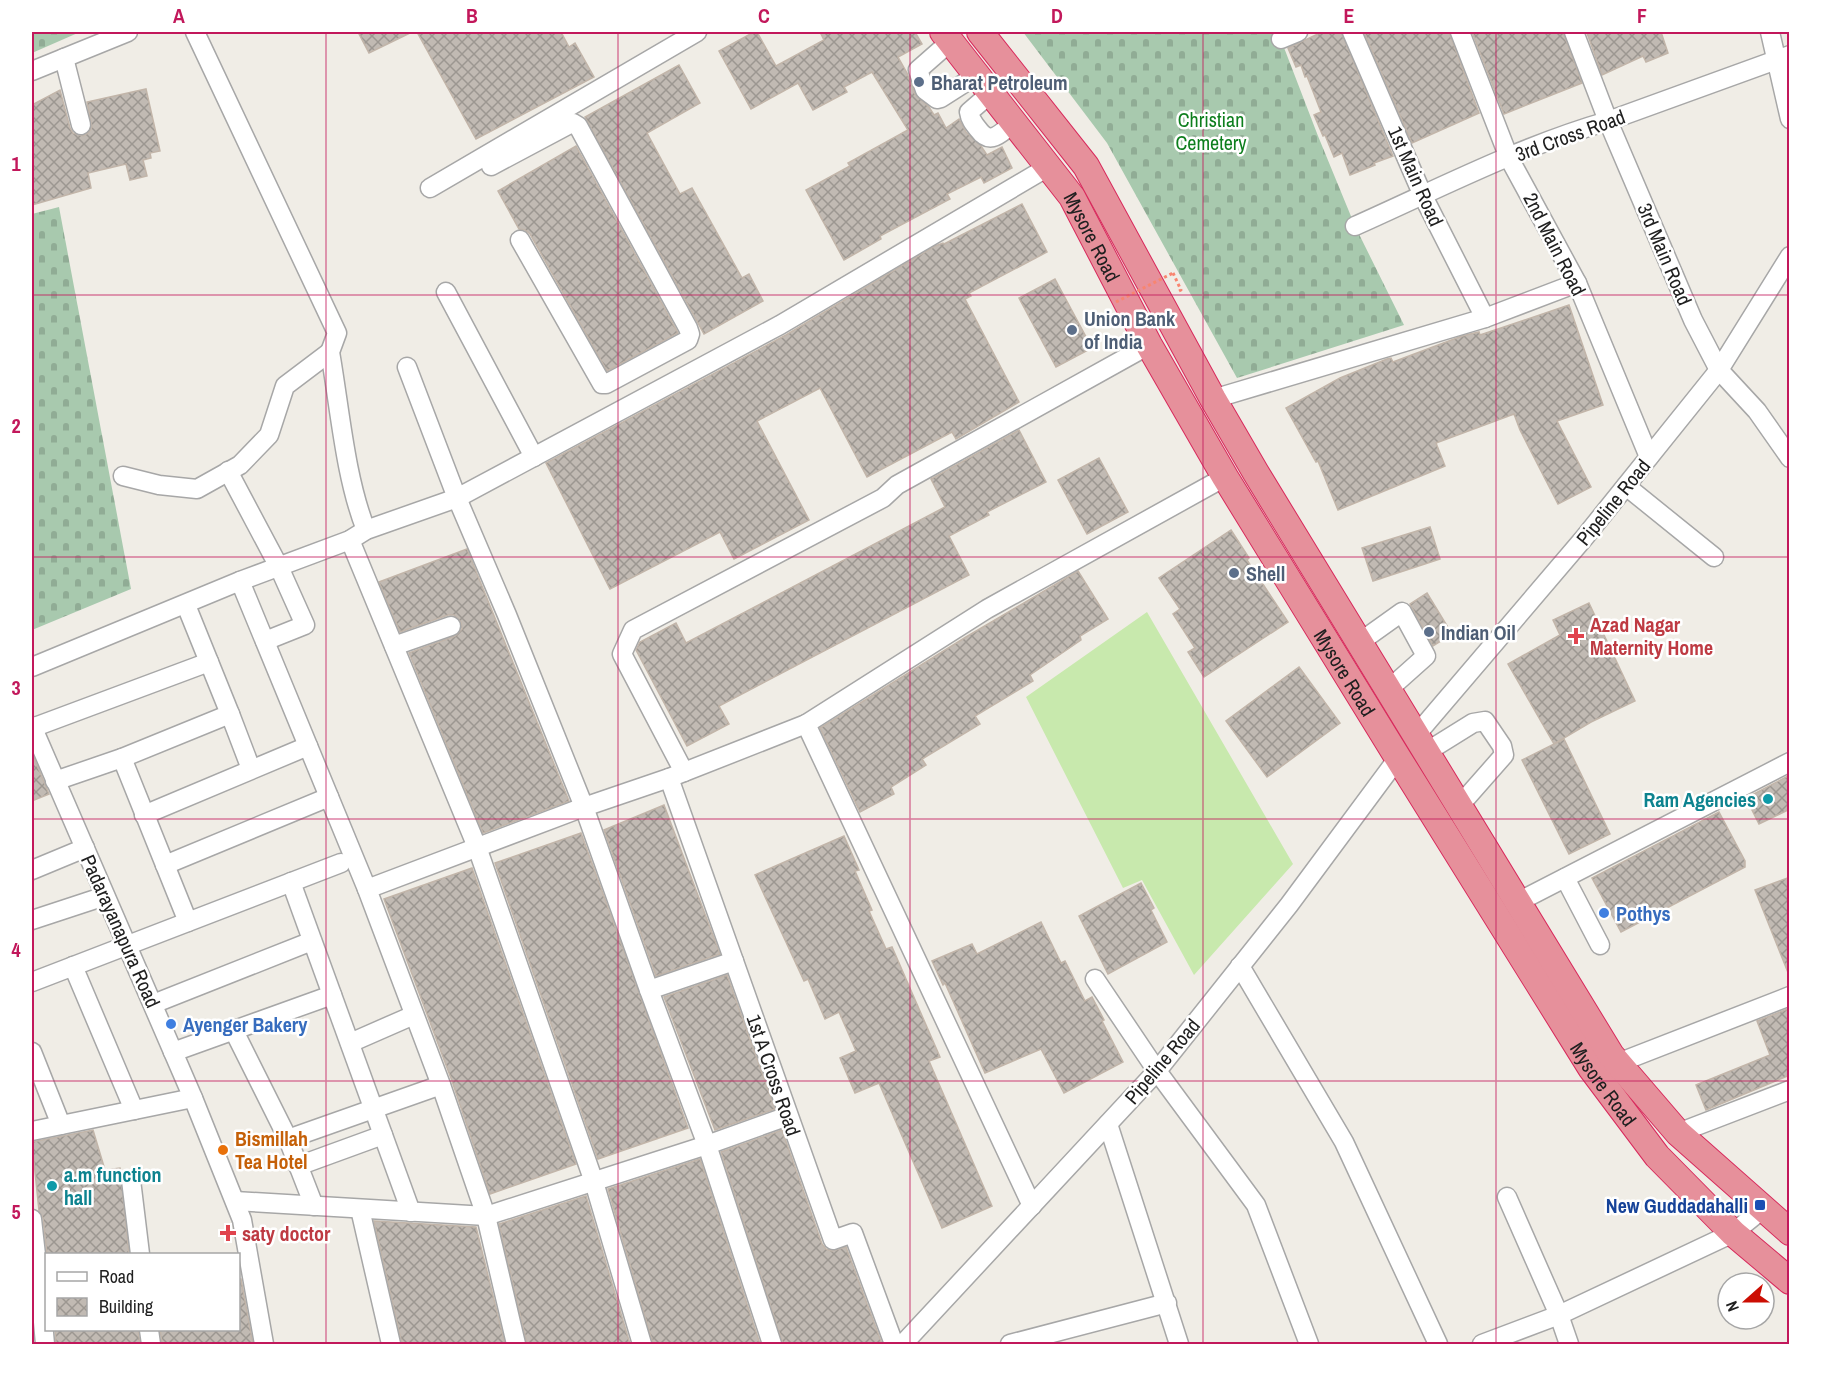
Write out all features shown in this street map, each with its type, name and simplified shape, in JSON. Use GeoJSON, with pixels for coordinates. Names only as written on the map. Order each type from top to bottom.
{"type":"FeatureCollection","features":[{"type":"Feature","properties":{"kind":"highway","name":"Mysore Road"},"geometry":{"type":"LineString","coordinates":[[980,32],[1086,166],[1256,473],[1618,1063],[1678,1133],[1790,1232]]}},
{"type":"Feature","properties":{"kind":"highway","name":"Mysore Road"},"geometry":{"type":"LineString","coordinates":[[947,36],[1072,197],[1149,345],[1225,477],[1591,1068],[1658,1156],[1733,1233],[1787,1274]]}},
{"type":"Feature","properties":{"kind":"street"},"geometry":{"type":"LineString","coordinates":[[32,71],[128,32]]}},
{"type":"Feature","properties":{"kind":"street"},"geometry":{"type":"LineString","coordinates":[[195,32],[337,333],[330,352],[360,515],[358,535],[394,646],[477,847],[594,1182],[642,1344]]}},
{"type":"Feature","properties":{"kind":"street"},"geometry":{"type":"LineString","coordinates":[[430,188],[697,32]]}},
{"type":"Feature","properties":{"kind":"street","name":"1st Main Road"},"geometry":{"type":"LineString","coordinates":[[1352,32],[1423,196],[1485,318]]}},
{"type":"Feature","properties":{"kind":"street","name":"2nd Main Road"},"geometry":{"type":"LineString","coordinates":[[1460,32],[1509,158],[1577,283],[1649,457]]}},
{"type":"Feature","properties":{"kind":"street","name":"3rd Main Road"},"geometry":{"type":"LineString","coordinates":[[1574,32],[1608,121],[1693,321],[1719,370],[1757,411],[1790,458]]}},
{"type":"Feature","properties":{"kind":"street"},"geometry":{"type":"LineString","coordinates":[[1770,32],[1783,58],[1790,119]]}},
{"type":"Feature","properties":{"kind":"street"},"geometry":{"type":"LineString","coordinates":[[947,36],[918,70],[925,90],[936,99],[984,84]]}},
{"type":"Feature","properties":{"kind":"street"},"geometry":{"type":"LineString","coordinates":[[64,58],[81,125]]}},
{"type":"Feature","properties":{"kind":"street","name":"3rd Cross Road"},"geometry":{"type":"LineString","coordinates":[[1355,226],[1581,129],[1783,58]]}},
{"type":"Feature","properties":{"kind":"street"},"geometry":{"type":"LineString","coordinates":[[491,166],[568,125],[573,123],[578,126],[688,328],[690,334],[688,340],[606,384],[599,381],[520,240]]}},
{"type":"Feature","properties":{"kind":"street"},"geometry":{"type":"LineString","coordinates":[[32,667],[240,581],[457,498],[780,325],[1048,166]]}},
{"type":"Feature","properties":{"kind":"street","name":"Pipeline Road"},"geometry":{"type":"LineString","coordinates":[[1422,743],[1719,370],[1790,256]]}},
{"type":"Feature","properties":{"kind":"street"},"geometry":{"type":"LineString","coordinates":[[1213,399],[1485,318],[1577,283]]}},
{"type":"Feature","properties":{"kind":"street"},"geometry":{"type":"LineString","coordinates":[[446,292],[534,457]]}},
{"type":"Feature","properties":{"kind":"street","name":"1st A Cross Road"},"geometry":{"type":"LineString","coordinates":[[894,1344],[853,1233],[833,1240],[734,961],[676,775],[622,654],[633,630],[883,498],[897,485],[1149,345]]}},
{"type":"Feature","properties":{"kind":"street"},"geometry":{"type":"LineString","coordinates":[[667,351],[681,378]]}},
{"type":"Feature","properties":{"kind":"street"},"geometry":{"type":"LineString","coordinates":[[123,476],[159,485],[197,489],[240,465],[269,435],[285,386],[330,352]]}},
{"type":"Feature","properties":{"kind":"street"},"geometry":{"type":"LineString","coordinates":[[407,367],[457,498],[584,807],[707,1145],[772,1344]]}},
{"type":"Feature","properties":{"kind":"street"},"geometry":{"type":"LineString","coordinates":[[615,379],[629,406]]}},
{"type":"Feature","properties":{"kind":"street"},"geometry":{"type":"LineString","coordinates":[[228,471],[279,567],[305,625],[265,641]]}},
{"type":"Feature","properties":{"kind":"street"},"geometry":{"type":"LineString","coordinates":[[367,889],[584,807],[676,775],[806,724],[987,609],[1225,477]]}},
{"type":"Feature","properties":{"kind":"street"},"geometry":{"type":"LineString","coordinates":[[1626,486],[1714,557]]}},
{"type":"Feature","properties":{"kind":"street"},"geometry":{"type":"LineString","coordinates":[[240,581],[367,889],[441,1085],[486,1216],[516,1344]]}},
{"type":"Feature","properties":{"kind":"street"},"geometry":{"type":"LineString","coordinates":[[186,605],[251,769]]}},
{"type":"Feature","properties":{"kind":"street"},"geometry":{"type":"LineString","coordinates":[[1360,642],[1402,612],[1426,656],[1389,689]]}},
{"type":"Feature","properties":{"kind":"street"},"geometry":{"type":"LineString","coordinates":[[394,646],[451,626]]}},
{"type":"Feature","properties":{"kind":"street"},"geometry":{"type":"LineString","coordinates":[[32,727],[209,662]]}},
{"type":"Feature","properties":{"kind":"street"},"geometry":{"type":"LineString","coordinates":[[55,781],[122,758],[230,714]]}},
{"type":"Feature","properties":{"kind":"street"},"geometry":{"type":"LineString","coordinates":[[1422,743],[1473,723],[1485,721],[1503,746],[1504,755],[1460,805]]}},
{"type":"Feature","properties":{"kind":"street"},"geometry":{"type":"LineString","coordinates":[[806,724],[1032,1206]]}},
{"type":"Feature","properties":{"kind":"street","name":"Padarayanapura Road"},"geometry":{"type":"LineString","coordinates":[[32,727],[153,1004],[242,1220],[264,1344]]}},
{"type":"Feature","properties":{"kind":"street"},"geometry":{"type":"LineString","coordinates":[[144,814],[308,746]]}},
{"type":"Feature","properties":{"kind":"street"},"geometry":{"type":"LineString","coordinates":[[122,758],[188,922]]}},
{"type":"Feature","properties":{"kind":"street","name":"Pipeline Road"},"geometry":{"type":"LineString","coordinates":[[903,1344],[1157,1071],[1289,905],[1398,758]]}},
{"type":"Feature","properties":{"kind":"street"},"geometry":{"type":"LineString","coordinates":[[1518,902],[1790,762]]}},
{"type":"Feature","properties":{"kind":"street"},"geometry":{"type":"LineString","coordinates":[[165,865],[329,797]]}},
{"type":"Feature","properties":{"kind":"street"},"geometry":{"type":"LineString","coordinates":[[32,870],[84,848]]}},
{"type":"Feature","properties":{"kind":"street"},"geometry":{"type":"LineString","coordinates":[[32,982],[341,863]]}},
{"type":"Feature","properties":{"kind":"street"},"geometry":{"type":"LineString","coordinates":[[1566,878],[1600,945]]}},
{"type":"Feature","properties":{"kind":"street"},"geometry":{"type":"LineString","coordinates":[[291,882],[411,1212]]}},
{"type":"Feature","properties":{"kind":"street"},"geometry":{"type":"LineString","coordinates":[[32,920],[105,896]]}},
{"type":"Feature","properties":{"kind":"street"},"geometry":{"type":"LineString","coordinates":[[153,1004],[312,941]]}},
{"type":"Feature","properties":{"kind":"street"},"geometry":{"type":"LineString","coordinates":[[649,990],[734,961]]}},
{"type":"Feature","properties":{"kind":"street"},"geometry":{"type":"LineString","coordinates":[[72,966],[134,1110]]}},
{"type":"Feature","properties":{"kind":"street"},"geometry":{"type":"LineString","coordinates":[[1240,966],[1344,1142],[1438,1344]]}},
{"type":"Feature","properties":{"kind":"street"},"geometry":{"type":"LineString","coordinates":[[1095,979],[1157,1071],[1256,1205],[1309,1344]]}},
{"type":"Feature","properties":{"kind":"street"},"geometry":{"type":"LineString","coordinates":[[173,1052],[332,995]]}},
{"type":"Feature","properties":{"kind":"street"},"geometry":{"type":"LineString","coordinates":[[1618,1063],[1790,996]]}},
{"type":"Feature","properties":{"kind":"street"},"geometry":{"type":"LineString","coordinates":[[350,1042],[414,1015]]}},
{"type":"Feature","properties":{"kind":"street"},"geometry":{"type":"LineString","coordinates":[[234,1031],[288,1139],[314,1206]]}},
{"type":"Feature","properties":{"kind":"street"},"geometry":{"type":"LineString","coordinates":[[32,1056],[61,1125]]}},
{"type":"Feature","properties":{"kind":"street"},"geometry":{"type":"LineString","coordinates":[[288,1139],[441,1085]]}},
{"type":"Feature","properties":{"kind":"street"},"geometry":{"type":"LineString","coordinates":[[1678,1133],[1790,1090]]}},
{"type":"Feature","properties":{"kind":"street"},"geometry":{"type":"LineString","coordinates":[[32,1131],[193,1098]]}},
{"type":"Feature","properties":{"kind":"street"},"geometry":{"type":"LineString","coordinates":[[235,1202],[486,1216],[707,1145],[788,1116]]}},
{"type":"Feature","properties":{"kind":"street"},"geometry":{"type":"LineString","coordinates":[[1108,1124],[1179,1344]]}},
{"type":"Feature","properties":{"kind":"street"},"geometry":{"type":"LineString","coordinates":[[298,1166],[383,1135]]}},
{"type":"Feature","properties":{"kind":"street"},"geometry":{"type":"LineString","coordinates":[[132,1180],[140,1253]]}},
{"type":"Feature","properties":{"kind":"street"},"geometry":{"type":"LineString","coordinates":[[1507,1197],[1569,1344]]}},
{"type":"Feature","properties":{"kind":"street"},"geometry":{"type":"LineString","coordinates":[[1482,1344],[1558,1315],[1733,1233],[1764,1208]]}},
{"type":"Feature","properties":{"kind":"street"},"geometry":{"type":"LineString","coordinates":[[360,1209],[391,1344]]}},
{"type":"Feature","properties":{"kind":"street"},"geometry":{"type":"LineString","coordinates":[[32,1218],[36,1300],[45,1344]]}},
{"type":"Feature","properties":{"kind":"street"},"geometry":{"type":"LineString","coordinates":[[1010,1344],[1167,1303]]}},
{"type":"Feature","properties":{"kind":"path"},"geometry":{"type":"LineString","coordinates":[[1116,302],[1173,273],[1181,290]]}},
{"type":"Feature","properties":{"kind":"green space"},"geometry":{"type":"Polygon","coordinates":[[[32,32],[80,32],[32,53],[32,32]]]}},
{"type":"Feature","properties":{"kind":"green space","name":"Christian Cemetery"},"geometry":{"type":"Polygon","coordinates":[[[1023,32],[1278,32],[1355,226],[1404,325],[1237,378],[1107,143],[1023,32]]]}},
{"type":"Feature","properties":{"kind":"green space"},"geometry":{"type":"Polygon","coordinates":[[[59,207],[131,589],[32,630],[32,214],[59,207]]]}},
{"type":"Feature","properties":{"kind":"green space"},"geometry":{"type":"Polygon","coordinates":[[[1147,612],[1293,864],[1194,975],[1142,880],[1123,888],[1026,697],[1147,612]]]}},
{"type":"Feature","properties":{"kind":"building"},"geometry":{"type":"Polygon","coordinates":[[[358,32],[412,32],[369,53],[358,32]]]}},
{"type":"Feature","properties":{"kind":"building"},"geometry":{"type":"Polygon","coordinates":[[[417,32],[561,32],[569,47],[575,43],[594,77],[476,139],[417,32]]]}},
{"type":"Feature","properties":{"kind":"building"},"geometry":{"type":"Polygon","coordinates":[[[757,32],[776,66],[824,40],[820,32],[915,32],[922,44],[898,57],[915,94],[934,115],[938,113],[946,128],[959,119],[966,132],[987,155],[1002,147],[1012,168],[984,183],[981,177],[947,194],[950,199],[880,236],[881,239],[844,260],[806,190],[850,166],[848,163],[908,130],[872,72],[844,87],[847,92],[813,110],[798,83],[751,109],[719,51],[757,32]]]}},
{"type":"Feature","properties":{"kind":"building"},"geometry":{"type":"Polygon","coordinates":[[[1322,32],[1341,32],[1393,156],[1350,175],[1342,153],[1334,157],[1325,135],[1323,136],[1314,115],[1321,112],[1307,76],[1305,77],[1301,65],[1296,67],[1288,48],[1322,32]]]}},
{"type":"Feature","properties":{"kind":"building"},"geometry":{"type":"Polygon","coordinates":[[[1364,32],[1449,32],[1479,113],[1412,143],[1364,32]]]}},
{"type":"Feature","properties":{"kind":"building"},"geometry":{"type":"Polygon","coordinates":[[[1472,32],[1563,32],[1582,83],[1504,114],[1472,32]]]}},
{"type":"Feature","properties":{"kind":"building"},"geometry":{"type":"Polygon","coordinates":[[[1661,32],[1668,53],[1646,62],[1643,56],[1602,75],[1587,33],[1661,32]]]}},
{"type":"Feature","properties":{"kind":"building"},"geometry":{"type":"Polygon","coordinates":[[[679,65],[700,103],[647,133],[680,194],[692,188],[742,278],[749,274],[763,301],[704,334],[585,117],[679,65]]]}},
{"type":"Feature","properties":{"kind":"building"},"geometry":{"type":"Polygon","coordinates":[[[146,89],[160,151],[150,153],[151,158],[143,160],[147,176],[130,180],[126,164],[88,173],[91,188],[32,205],[32,105],[60,90],[70,128],[73,133],[83,136],[92,127],[87,102],[146,89]]]}},
{"type":"Feature","properties":{"kind":"building"},"geometry":{"type":"Polygon","coordinates":[[[576,146],[678,333],[607,371],[530,234],[519,229],[498,191],[576,146]]]}},
{"type":"Feature","properties":{"kind":"building"},"geometry":{"type":"Polygon","coordinates":[[[1022,204],[1047,252],[969,293],[971,296],[965,299],[1019,402],[956,439],[952,432],[867,477],[820,388],[757,421],[809,520],[734,559],[720,532],[610,589],[546,463],[786,335],[935,246],[944,244],[1022,204]]]}},
{"type":"Feature","properties":{"kind":"building"},"geometry":{"type":"Polygon","coordinates":[[[1055,279],[1092,348],[1056,367],[1019,298],[1055,279]]]}},
{"type":"Feature","properties":{"kind":"building"},"geometry":{"type":"Polygon","coordinates":[[[1569,305],[1603,405],[1557,421],[1591,487],[1558,504],[1514,414],[1436,443],[1445,466],[1338,510],[1318,461],[1316,462],[1286,408],[1340,378],[1387,359],[1391,358],[1393,362],[1462,336],[1479,332],[1480,335],[1569,305]]]}},
{"type":"Feature","properties":{"kind":"building"},"geometry":{"type":"Polygon","coordinates":[[[1019,430],[1046,482],[987,512],[989,515],[949,536],[969,575],[719,706],[729,724],[687,746],[636,650],[640,642],[676,623],[686,643],[945,507],[931,479],[1019,430]]]}},
{"type":"Feature","properties":{"kind":"building"},"geometry":{"type":"Polygon","coordinates":[[[1099,458],[1128,512],[1087,534],[1058,480],[1099,458]]]}},
{"type":"Feature","properties":{"kind":"building"},"geometry":{"type":"Polygon","coordinates":[[[1430,527],[1440,559],[1373,581],[1362,548],[1430,527]]]}},
{"type":"Feature","properties":{"kind":"building"},"geometry":{"type":"Polygon","coordinates":[[[1231,530],[1249,558],[1247,560],[1288,622],[1204,677],[1188,652],[1195,648],[1173,614],[1180,609],[1159,578],[1231,530]]]}},
{"type":"Feature","properties":{"kind":"building"},"geometry":{"type":"Polygon","coordinates":[[[467,549],[569,801],[483,833],[409,653],[455,636],[462,629],[461,622],[454,615],[448,615],[400,632],[379,582],[467,549]]]}},
{"type":"Feature","properties":{"kind":"building"},"geometry":{"type":"Polygon","coordinates":[[[1078,571],[1108,619],[1080,636],[1081,640],[1030,675],[1033,681],[975,716],[980,724],[922,759],[926,765],[891,787],[894,794],[860,812],[820,728],[966,637],[1078,571]]]}},
{"type":"Feature","properties":{"kind":"building"},"geometry":{"type":"Polygon","coordinates":[[[1427,593],[1452,634],[1433,646],[1410,604],[1427,593]]]}},
{"type":"Feature","properties":{"kind":"building"},"geometry":{"type":"Polygon","coordinates":[[[1589,603],[1635,701],[1591,722],[1554,744],[1508,664],[1560,635],[1553,620],[1589,603]]]}},
{"type":"Feature","properties":{"kind":"building"},"geometry":{"type":"Polygon","coordinates":[[[1299,667],[1340,723],[1267,777],[1226,721],[1299,667]]]}},
{"type":"Feature","properties":{"kind":"building"},"geometry":{"type":"Polygon","coordinates":[[[1564,739],[1610,834],[1569,854],[1522,760],[1564,739]]]}},
{"type":"Feature","properties":{"kind":"building"},"geometry":{"type":"Polygon","coordinates":[[[32,753],[49,794],[32,801],[32,753]]]}},
{"type":"Feature","properties":{"kind":"building","name":"Ram Agencies"},"geometry":{"type":"Polygon","coordinates":[[[1790,775],[1790,809],[1759,824],[1746,798],[1790,775]]]}},
{"type":"Feature","properties":{"kind":"building"},"geometry":{"type":"Polygon","coordinates":[[[664,805],[720,954],[656,976],[604,830],[664,805]]]}},
{"type":"Feature","properties":{"kind":"building"},"geometry":{"type":"Polygon","coordinates":[[[1719,812],[1745,861],[1745,867],[1621,932],[1592,878],[1719,812]]]}},
{"type":"Feature","properties":{"kind":"building"},"geometry":{"type":"Polygon","coordinates":[[[581,833],[688,1128],[598,1159],[495,863],[581,833]]]}},
{"type":"Feature","properties":{"kind":"building"},"geometry":{"type":"Polygon","coordinates":[[[844,836],[859,870],[855,871],[872,910],[869,911],[886,949],[892,947],[940,1057],[929,1061],[992,1206],[942,1228],[879,1083],[855,1093],[840,1058],[856,1051],[839,1012],[825,1019],[808,979],[804,981],[755,875],[844,836]]]}},
{"type":"Feature","properties":{"kind":"building"},"geometry":{"type":"Polygon","coordinates":[[[472,868],[576,1164],[490,1194],[452,1081],[384,899],[472,868]]]}},
{"type":"Feature","properties":{"kind":"building"},"geometry":{"type":"Polygon","coordinates":[[[1790,877],[1790,975],[1789,975],[1755,890],[1790,877]]]}},
{"type":"Feature","properties":{"kind":"building"},"geometry":{"type":"Polygon","coordinates":[[[1141,883],[1154,908],[1151,910],[1167,942],[1108,974],[1079,916],[1141,883]]]}},
{"type":"Feature","properties":{"kind":"building"},"geometry":{"type":"Polygon","coordinates":[[[1041,922],[1061,963],[1065,961],[1085,1001],[1092,997],[1123,1062],[1064,1093],[1041,1049],[985,1073],[945,983],[943,985],[932,961],[972,944],[977,954],[1041,922]]]}},
{"type":"Feature","properties":{"kind":"building"},"geometry":{"type":"Polygon","coordinates":[[[727,975],[775,1109],[715,1130],[664,997],[727,975]]]}},
{"type":"Feature","properties":{"kind":"building"},"geometry":{"type":"Polygon","coordinates":[[[1790,1008],[1790,1075],[1706,1110],[1696,1085],[1770,1055],[1757,1021],[1790,1008]]]}},
{"type":"Feature","properties":{"kind":"building"},"geometry":{"type":"Polygon","coordinates":[[[93,1130],[105,1170],[120,1168],[129,1253],[47,1253],[43,1218],[39,1211],[32,1142],[93,1130]]]}},
{"type":"Feature","properties":{"kind":"building"},"geometry":{"type":"Polygon","coordinates":[[[782,1130],[822,1244],[826,1249],[832,1251],[846,1247],[882,1344],[783,1344],[721,1152],[782,1130]]]}},
{"type":"Feature","properties":{"kind":"building"},"geometry":{"type":"Polygon","coordinates":[[[700,1159],[760,1344],[653,1344],[608,1189],[700,1159]]]}},
{"type":"Feature","properties":{"kind":"building"},"geometry":{"type":"Polygon","coordinates":[[[586,1196],[630,1344],[527,1344],[499,1224],[586,1196]]]}},
{"type":"Feature","properties":{"kind":"building"},"geometry":{"type":"Polygon","coordinates":[[[374,1221],[476,1227],[505,1344],[402,1344],[374,1221]]]}},
{"type":"Feature","properties":{"kind":"building"},"geometry":{"type":"Polygon","coordinates":[[[241,1279],[253,1344],[162,1344],[160,1331],[240,1331],[241,1279]]]}},
{"type":"Feature","properties":{"kind":"building"},"geometry":{"type":"Polygon","coordinates":[[[55,1331],[138,1331],[140,1344],[56,1344],[55,1331]]]}},
{"type":"Feature","properties":{"kind":"place","name":"Bharat Petroleum"},"geometry":{"type":"Point","coordinates":[919,82]}},
{"type":"Feature","properties":{"kind":"place","name":"Union Bank of India"},"geometry":{"type":"Point","coordinates":[1072,330]}},
{"type":"Feature","properties":{"kind":"place","name":"Shell"},"geometry":{"type":"Point","coordinates":[1234,573]}},
{"type":"Feature","properties":{"kind":"place","name":"Indian Oil"},"geometry":{"type":"Point","coordinates":[1429,632]}},
{"type":"Feature","properties":{"kind":"place","name":"Azad Nagar Maternity Home"},"geometry":{"type":"Point","coordinates":[1576,636]}},
{"type":"Feature","properties":{"kind":"place","name":"Ram Agencies"},"geometry":{"type":"Point","coordinates":[1768,799]}},
{"type":"Feature","properties":{"kind":"place","name":"Pothys"},"geometry":{"type":"Point","coordinates":[1604,913]}},
{"type":"Feature","properties":{"kind":"place","name":"Ayenger Bakery"},"geometry":{"type":"Point","coordinates":[171,1024]}},
{"type":"Feature","properties":{"kind":"place","name":"Bismillah Tea Hotel"},"geometry":{"type":"Point","coordinates":[223,1150]}},
{"type":"Feature","properties":{"kind":"place","name":"a.m function hall"},"geometry":{"type":"Point","coordinates":[52,1186]}},
{"type":"Feature","properties":{"kind":"place","name":"New Guddadahalli"},"geometry":{"type":"Point","coordinates":[1760,1205]}},
{"type":"Feature","properties":{"kind":"place","name":"saty doctor"},"geometry":{"type":"Point","coordinates":[228,1233]}}]}
